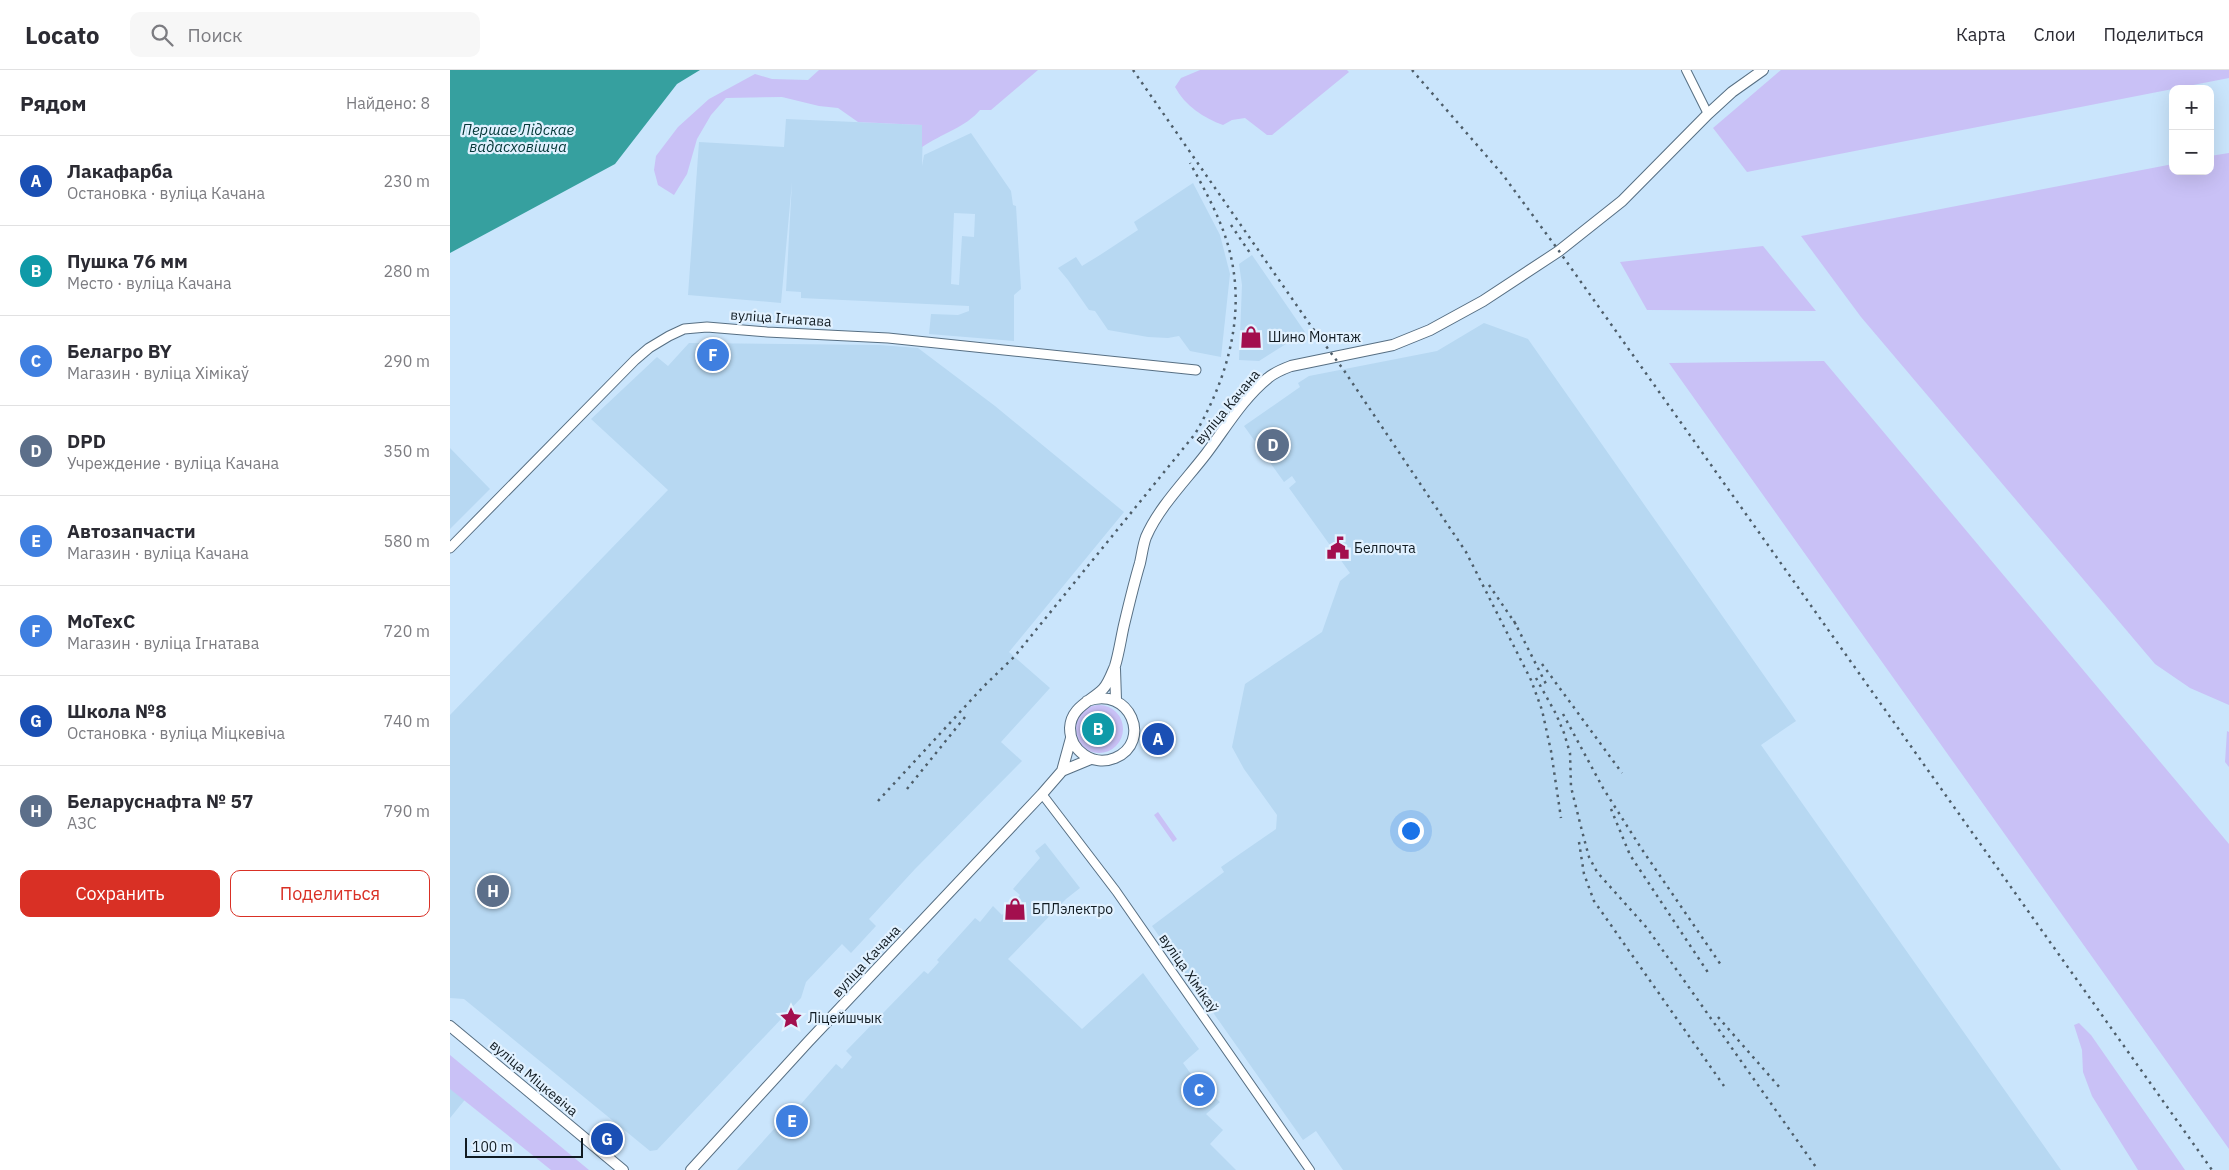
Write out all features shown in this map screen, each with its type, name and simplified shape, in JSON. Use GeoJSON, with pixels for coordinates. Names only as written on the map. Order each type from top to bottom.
{"type":"FeatureCollection","features":[{"type":"Feature","properties":{"kind":"main road","name":"вуліца Качана"},"geometry":{"type":"LineString","coordinates":[[691,1170],[812,1037],[1062,771],[1071,738],[1070,727],[1073,716],[1078,708],[1104,688],[1115,665],[1146,537],[1167,504],[1246,401],[1267,378],[1278,370],[1291,366],[1393,345],[1483,301],[1584,232],[1622,201],[1708,114],[1732,92],[1763,70]]}},
{"type":"Feature","properties":{"kind":"main road","name":"вуліца Качана"},"geometry":{"type":"LineString","coordinates":[[1062,771],[1091,759],[1100,761],[1116,758],[1123,753],[1132,741],[1134,727],[1132,719],[1128,711],[1116,700],[1115,665]]}},
{"type":"Feature","properties":{"kind":"main road"},"geometry":{"type":"LineString","coordinates":[[1088,701],[1102,697],[1116,700]]}},
{"type":"Feature","properties":{"kind":"main road"},"geometry":{"type":"LineString","coordinates":[[1071,738],[1079,751],[1091,759]]}},
{"type":"Feature","properties":{"kind":"main road","name":"вуліца Міцкевіча"},"geometry":{"type":"LineString","coordinates":[[450,1026],[623,1170]]}},
{"type":"Feature","properties":{"kind":"street"},"geometry":{"type":"LineString","coordinates":[[1686,70],[1708,114]]}},
{"type":"Feature","properties":{"kind":"street","name":"вуліца Ігнатава"},"geometry":{"type":"LineString","coordinates":[[450,548],[635,360],[660,341],[684,329],[707,327],[888,338],[1196,370]]}},
{"type":"Feature","properties":{"kind":"street","name":"вуліца Хімікаў"},"geometry":{"type":"LineString","coordinates":[[1042,794],[1116,891],[1310,1170]]}},
{"type":"Feature","properties":{"kind":"shaded area"},"geometry":{"type":"Polygon","coordinates":[[[819,70],[1038,70],[991,110],[980,110],[961,126],[922,147],[922,125],[858,122],[838,108],[819,106],[782,97],[726,98],[711,115],[697,139],[687,174],[674,195],[658,185],[654,170],[656,156],[678,127],[709,99],[755,74],[772,79],[808,80],[819,70]]]}},
{"type":"Feature","properties":{"kind":"shaded area"},"geometry":{"type":"Polygon","coordinates":[[[1200,70],[1347,70],[1349,72],[1272,135],[1267,135],[1245,118],[1232,120],[1223,125],[1202,115],[1190,106],[1175,87],[1181,78],[1200,70]]]}},
{"type":"Feature","properties":{"kind":"shaded area"},"geometry":{"type":"Polygon","coordinates":[[[1781,70],[2229,70],[2229,78],[2193,85],[2169,85],[2169,90],[1747,172],[1713,128],[1781,70]]]}},
{"type":"Feature","properties":{"kind":"shaded area"},"geometry":{"type":"Polygon","coordinates":[[[786,119],[923,125],[922,166],[924,155],[971,133],[1011,191],[1013,205],[1016,206],[1021,289],[1014,295],[1014,341],[929,334],[931,314],[958,315],[969,311],[969,306],[801,298],[801,292],[786,291],[792,182],[781,303],[688,295],[699,142],[784,147],[786,119]],[[954,213],[951,284],[959,285],[962,236],[974,237],[975,214],[954,213]]]}},
{"type":"Feature","properties":{"kind":"shaded area"},"geometry":{"type":"Polygon","coordinates":[[[2229,153],[2229,705],[2190,688],[2155,664],[1861,317],[1801,236],[2169,165],[2169,175],[2214,175],[2214,155],[2229,153]]]}},
{"type":"Feature","properties":{"kind":"shaded area"},"geometry":{"type":"Polygon","coordinates":[[[1193,183],[1220,235],[1230,274],[1221,357],[1190,351],[1179,336],[1168,338],[1148,337],[1108,330],[1095,311],[1089,310],[1058,268],[1076,257],[1082,266],[1100,255],[1138,230],[1134,222],[1193,183]]]}},
{"type":"Feature","properties":{"kind":"shaded area"},"geometry":{"type":"Polygon","coordinates":[[[1763,246],[1816,311],[1647,310],[1620,262],[1763,246]]]}},
{"type":"Feature","properties":{"kind":"shaded area"},"geometry":{"type":"Polygon","coordinates":[[[1252,255],[1305,332],[1259,361],[1239,360],[1242,285],[1239,264],[1252,255]]]}},
{"type":"Feature","properties":{"kind":"shaded area"},"geometry":{"type":"Polygon","coordinates":[[[1484,323],[1528,339],[1796,721],[1761,745],[2061,1170],[1343,1170],[1316,1131],[1303,1140],[1152,926],[1224,872],[1221,867],[1276,829],[1277,815],[1244,769],[1232,747],[1245,684],[1322,632],[1340,581],[1350,573],[1289,488],[1296,482],[1292,476],[1284,482],[1244,426],[1300,387],[1298,383],[1309,376],[1437,351],[1484,323]]]}},
{"type":"Feature","properties":{"kind":"shaded area"},"geometry":{"type":"Polygon","coordinates":[[[689,343],[880,345],[918,348],[995,406],[1124,512],[1009,652],[1050,688],[1001,742],[1022,761],[915,869],[869,919],[876,926],[851,953],[842,944],[806,982],[801,998],[657,1150],[650,1151],[464,999],[450,998],[450,715],[668,490],[591,419],[657,357],[668,366],[689,343]]]}},
{"type":"Feature","properties":{"kind":"shaded area"},"geometry":{"type":"Polygon","coordinates":[[[1824,361],[2229,844],[2229,1149],[1669,363],[1824,361]]]}},
{"type":"Feature","properties":{"kind":"shaded area"},"geometry":{"type":"Polygon","coordinates":[[[450,448],[490,489],[450,529],[450,448]]]}},
{"type":"Feature","properties":{"kind":"shaded area"},"geometry":{"type":"Polygon","coordinates":[[[1094,705],[1104,705],[1113,709],[1119,715],[1123,729],[1119,743],[1113,749],[1104,753],[1094,753],[1085,749],[1079,743],[1075,734],[1075,724],[1079,715],[1085,709],[1094,705]]]}},
{"type":"Feature","properties":{"kind":"shaded area"},"geometry":{"type":"Polygon","coordinates":[[[2227,731],[2229,732],[2229,767],[2225,762],[2227,731]]]}},
{"type":"Feature","properties":{"kind":"shaded area"},"geometry":{"type":"Polygon","coordinates":[[[1158,812],[1177,839],[1173,842],[1154,815],[1158,812]]]}},
{"type":"Feature","properties":{"kind":"shaded area"},"geometry":{"type":"Polygon","coordinates":[[[1045,843],[1080,888],[1066,899],[1008,959],[1082,1029],[1143,973],[1199,1049],[1183,1063],[1196,1081],[1220,1102],[1206,1114],[1223,1130],[1210,1144],[1236,1170],[737,1170],[784,1118],[787,1120],[836,1064],[842,1069],[852,1057],[846,1051],[924,971],[928,974],[939,962],[937,960],[975,918],[980,922],[993,906],[1002,915],[1020,895],[1013,889],[1040,858],[1035,851],[1045,843]]]}},
{"type":"Feature","properties":{"kind":"shaded area"},"geometry":{"type":"Polygon","coordinates":[[[2079,1023],[2091,1035],[2185,1170],[2138,1170],[2092,1096],[2083,1072],[2082,1050],[2074,1025],[2079,1023]]]}},
{"type":"Feature","properties":{"kind":"shaded area"},"geometry":{"type":"Polygon","coordinates":[[[450,1055],[589,1170],[551,1170],[450,1089],[450,1055]]]}},
{"type":"Feature","properties":{"kind":"shaded area"},"geometry":{"type":"Polygon","coordinates":[[[450,1074],[472,1091],[450,1118],[450,1074]]]}},
{"type":"Feature","properties":{"kind":"water","name":"Першае Лідскае вадасховішча"},"geometry":{"type":"Polygon","coordinates":[[[450,70],[700,70],[677,84],[615,164],[450,253],[450,70]]]}},
{"type":"Feature","properties":{"kind":"railway"},"geometry":{"type":"LineString","coordinates":[[1133,70],[1343,369],[1466,552],[1531,680],[1542,710],[1551,751],[1561,818]]}},
{"type":"Feature","properties":{"kind":"railway"},"geometry":{"type":"LineString","coordinates":[[1412,70],[1503,175],[1559,251],[2212,1170]]}},
{"type":"Feature","properties":{"kind":"railway"},"geometry":{"type":"LineString","coordinates":[[878,801],[984,686],[1014,657],[1195,434],[1206,414],[1216,393],[1230,349],[1236,303],[1235,280],[1224,232],[1214,208],[1190,163]]}},
{"type":"Feature","properties":{"kind":"railway"},"geometry":{"type":"LineString","coordinates":[[1231,225],[1250,253]]}},
{"type":"Feature","properties":{"kind":"railway"},"geometry":{"type":"LineString","coordinates":[[1489,585],[1517,626]]}},
{"type":"Feature","properties":{"kind":"railway"},"geometry":{"type":"LineString","coordinates":[[1514,621],[1546,684]]}},
{"type":"Feature","properties":{"kind":"railway"},"geometry":{"type":"LineString","coordinates":[[1542,664],[1622,773]]}},
{"type":"Feature","properties":{"kind":"railway"},"geometry":{"type":"LineString","coordinates":[[1536,678],[1564,733],[1570,753],[1571,787],[1589,857],[1597,872],[1647,928],[1818,1170]]}},
{"type":"Feature","properties":{"kind":"railway"},"geometry":{"type":"LineString","coordinates":[[1563,714],[1603,788],[1641,848],[1721,965]]}},
{"type":"Feature","properties":{"kind":"railway"},"geometry":{"type":"LineString","coordinates":[[907,789],[965,717]]}},
{"type":"Feature","properties":{"kind":"railway"},"geometry":{"type":"LineString","coordinates":[[1611,809],[1630,855],[1709,974]]}},
{"type":"Feature","properties":{"kind":"railway"},"geometry":{"type":"LineString","coordinates":[[1579,842],[1584,874],[1594,901],[1724,1086]]}},
{"type":"Feature","properties":{"kind":"railway"},"geometry":{"type":"LineString","coordinates":[[1718,1017],[1781,1089]]}},
{"type":"Feature","properties":{"kind":"place","name":"Шино Монтаж"},"geometry":{"type":"Point","coordinates":[1251,337]}},
{"type":"Feature","properties":{"kind":"place","name":"MoTexC"},"geometry":{"type":"Point","coordinates":[713,355]}},
{"type":"Feature","properties":{"kind":"place","name":"DPD"},"geometry":{"type":"Point","coordinates":[1273,445]}},
{"type":"Feature","properties":{"kind":"place","name":"Белпочта"},"geometry":{"type":"Point","coordinates":[1338,548]}},
{"type":"Feature","properties":{"kind":"place","name":"Пушка 76 мм"},"geometry":{"type":"Point","coordinates":[1098,729]}},
{"type":"Feature","properties":{"kind":"place","name":"Лакафарба"},"geometry":{"type":"Point","coordinates":[1158,739]}},
{"type":"Feature","properties":{"kind":"place","name":"Беларуснафта № 57"},"geometry":{"type":"Point","coordinates":[493,891]}},
{"type":"Feature","properties":{"kind":"place","name":"БПЛэлектро"},"geometry":{"type":"Point","coordinates":[1015,909]}},
{"type":"Feature","properties":{"kind":"place","name":"Ліцейшчык"},"geometry":{"type":"Point","coordinates":[791,1018]}},
{"type":"Feature","properties":{"kind":"place","name":"Белагро BY"},"geometry":{"type":"Point","coordinates":[1199,1090]}},
{"type":"Feature","properties":{"kind":"place","name":"Автозапчасти"},"geometry":{"type":"Point","coordinates":[792,1121]}},
{"type":"Feature","properties":{"kind":"place","name":"Школа №8"},"geometry":{"type":"Point","coordinates":[607,1139]}}]}
